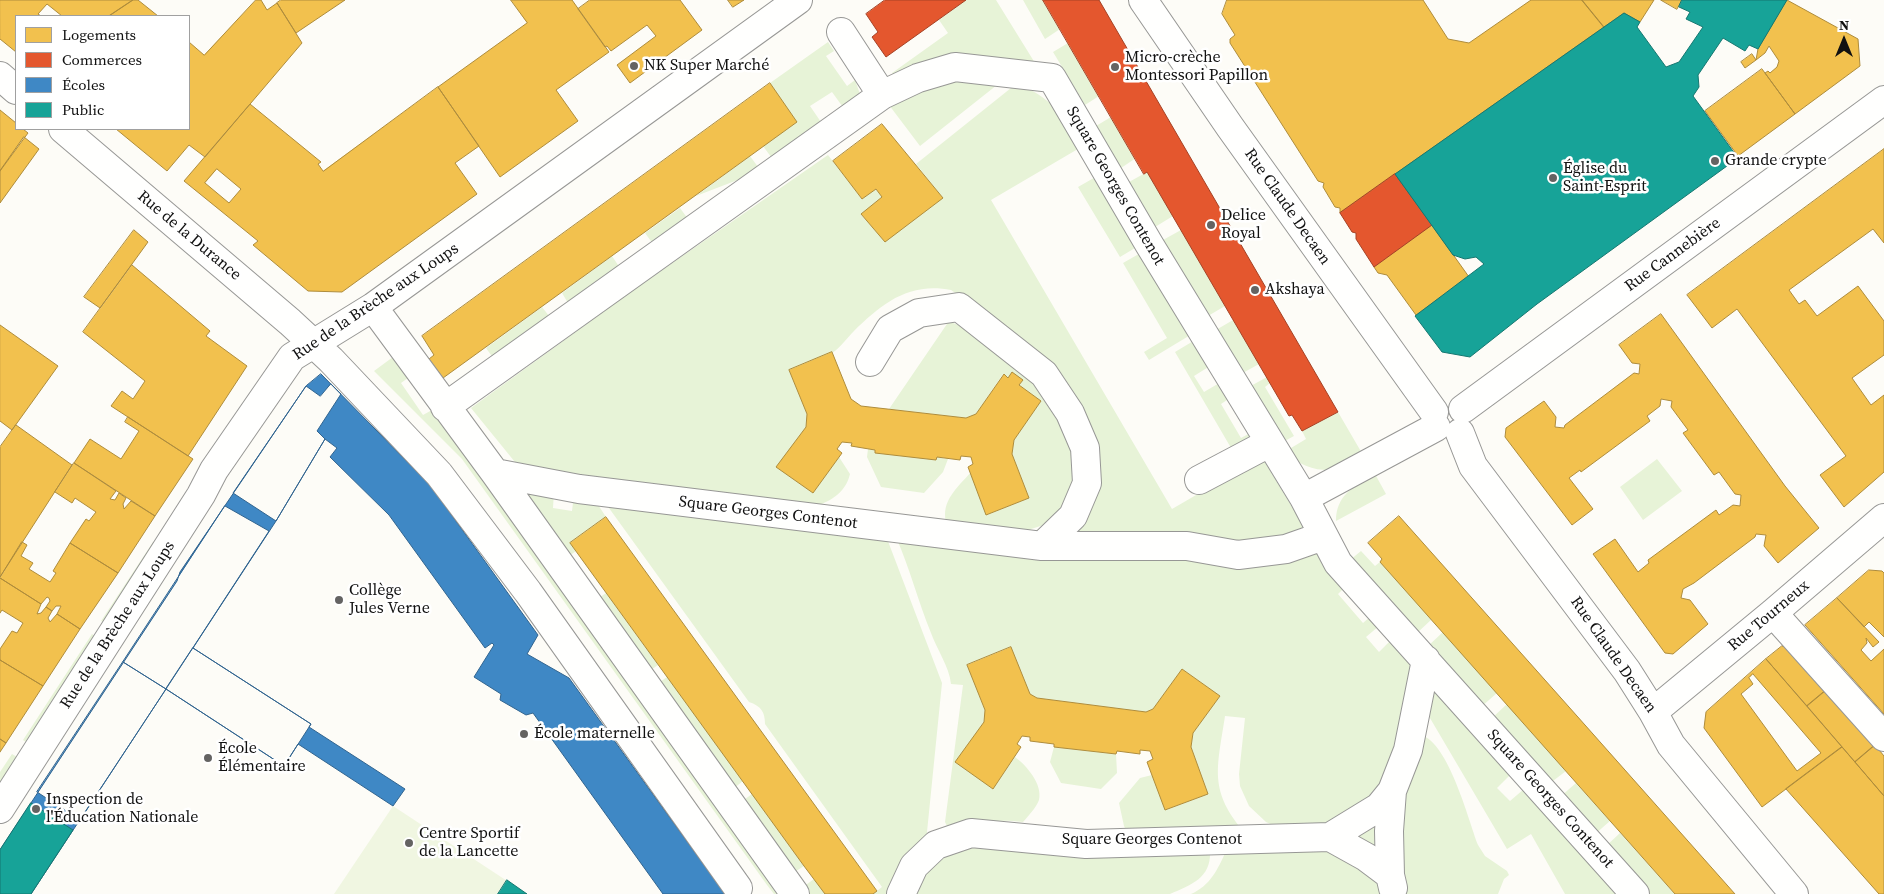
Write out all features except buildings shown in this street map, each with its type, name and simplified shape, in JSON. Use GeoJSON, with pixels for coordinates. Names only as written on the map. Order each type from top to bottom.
{"type":"FeatureCollection","features":[{"type":"Feature","properties":{"kind":"street","name":"Rue de la Brèche aux Loups"},"geometry":{"type":"LineString","coordinates":[[0,809],[201,495],[214,470],[292,357],[373,307],[798,0]]}},
{"type":"Feature","properties":{"kind":"street","name":"Rue Claude Decaen"},"geometry":{"type":"LineString","coordinates":[[1143,0],[1230,127],[1448,420],[1473,466],[1627,671],[1654,712],[1671,745],[1794,894]]}},
{"type":"Feature","properties":{"kind":"street"},"geometry":{"type":"LineString","coordinates":[[841,32],[882,95]]}},
{"type":"Feature","properties":{"kind":"street","name":"Square Georges Contenot"},"geometry":{"type":"LineString","coordinates":[[445,407],[882,95],[918,78],[955,67],[1052,78],[1091,148],[1269,444],[1304,498],[1322,536],[1338,563],[1635,894]]}},
{"type":"Feature","properties":{"kind":"street"},"geometry":{"type":"LineString","coordinates":[[0,76],[15,89]]}},
{"type":"Feature","properties":{"kind":"street","name":"Rue Cannebière"},"geometry":{"type":"LineString","coordinates":[[1304,498],[1448,420],[1884,100]]}},
{"type":"Feature","properties":{"kind":"street","name":"Rue de la Durance"},"geometry":{"type":"LineString","coordinates":[[63,130],[314,344],[439,474],[528,592],[738,888]]}},
{"type":"Feature","properties":{"kind":"street"},"geometry":{"type":"LineString","coordinates":[[373,307],[495,473],[795,894]]}},
{"type":"Feature","properties":{"kind":"street"},"geometry":{"type":"LineString","coordinates":[[870,362],[890,329],[919,313],[959,307],[1044,374],[1070,413],[1086,448],[1087,483],[1073,516],[1042,546]]}},
{"type":"Feature","properties":{"kind":"street"},"geometry":{"type":"LineString","coordinates":[[1199,480],[1269,444]]}},
{"type":"Feature","properties":{"kind":"street","name":"Square Georges Contenot"},"geometry":{"type":"LineString","coordinates":[[495,473],[579,489],[1042,546],[1186,546],[1238,555],[1286,549],[1322,536]]}},
{"type":"Feature","properties":{"kind":"street","name":"Rue Tourneux"},"geometry":{"type":"LineString","coordinates":[[1654,712],[1884,518]]}},
{"type":"Feature","properties":{"kind":"street"},"geometry":{"type":"LineString","coordinates":[[1773,613],[1884,737]]}},
{"type":"Feature","properties":{"kind":"street"},"geometry":{"type":"LineString","coordinates":[[1393,885],[1389,831],[1392,791],[1408,750],[1426,660]]}},
{"type":"Feature","properties":{"kind":"street"},"geometry":{"type":"LineString","coordinates":[[1392,791],[1379,807],[1330,837],[1366,857],[1393,885]]}},
{"type":"Feature","properties":{"kind":"street","name":"Square Georges Contenot"},"geometry":{"type":"LineString","coordinates":[[901,894],[914,866],[936,845],[971,833],[1086,844],[1330,837]]}},
{"type":"Feature","properties":{"kind":"green space"},"geometry":{"type":"Polygon","coordinates":[[[966,0],[996,0],[1035,63],[895,78],[892,73],[948,33],[939,20],[966,0]]]}},
{"type":"Feature","properties":{"kind":"green space"},"geometry":{"type":"Polygon","coordinates":[[[1023,0],[1043,0],[1060,29],[1045,39],[1023,0]]]}},
{"type":"Feature","properties":{"kind":"green space"},"geometry":{"type":"Polygon","coordinates":[[[828,42],[834,51],[826,56],[847,86],[855,80],[860,94],[845,110],[832,92],[810,106],[823,125],[774,161],[763,146],[797,122],[770,83],[828,42]]]}},
{"type":"Feature","properties":{"kind":"green space"},"geometry":{"type":"Polygon","coordinates":[[[1068,43],[1099,96],[1085,105],[1053,52],[1068,43]]]}},
{"type":"Feature","properties":{"kind":"green space"},"geometry":{"type":"Polygon","coordinates":[[[943,79],[1002,81],[920,146],[889,105],[943,79]]]}},
{"type":"Feature","properties":{"kind":"green space"},"geometry":{"type":"Polygon","coordinates":[[[1016,84],[1038,94],[1056,108],[1083,146],[991,200],[1172,509],[1253,462],[1265,462],[1309,535],[1285,543],[1063,540],[1095,492],[1052,363],[1030,345],[951,290],[922,289],[897,297],[875,312],[832,353],[789,370],[807,414],[806,427],[777,467],[813,493],[839,457],[850,474],[848,481],[835,497],[809,509],[519,467],[471,408],[632,291],[828,155],[862,199],[876,189],[882,197],[861,215],[885,241],[943,198],[916,164],[1016,84]]]}},
{"type":"Feature","properties":{"kind":"green space"},"geometry":{"type":"Polygon","coordinates":[[[1111,117],[1136,158],[1121,168],[1096,126],[1111,117]]]}},
{"type":"Feature","properties":{"kind":"green space"},"geometry":{"type":"Polygon","coordinates":[[[750,156],[761,171],[696,196],[750,156]]]}},
{"type":"Feature","properties":{"kind":"green space"},"geometry":{"type":"Polygon","coordinates":[[[1147,172],[1173,216],[1155,227],[1129,182],[1147,172]]]}},
{"type":"Feature","properties":{"kind":"green space"},"geometry":{"type":"Polygon","coordinates":[[[1099,175],[1140,245],[1120,257],[1078,187],[1099,175]]]}},
{"type":"Feature","properties":{"kind":"green space"},"geometry":{"type":"Polygon","coordinates":[[[680,208],[691,223],[656,248],[645,233],[680,208]]]}},
{"type":"Feature","properties":{"kind":"green space"},"geometry":{"type":"Polygon","coordinates":[[[1181,230],[1225,306],[1208,316],[1163,240],[1181,230]]]}},
{"type":"Feature","properties":{"kind":"green space"},"geometry":{"type":"Polygon","coordinates":[[[1144,251],[1192,334],[1149,360],[1144,352],[1167,338],[1123,263],[1144,251]]]}},
{"type":"Feature","properties":{"kind":"green space"},"geometry":{"type":"Polygon","coordinates":[[[612,256],[622,271],[571,308],[562,293],[612,256]]]}},
{"type":"Feature","properties":{"kind":"green space"},"geometry":{"type":"Polygon","coordinates":[[[542,307],[553,321],[496,362],[486,348],[542,307]]]}},
{"type":"Feature","properties":{"kind":"green space"},"geometry":{"type":"Polygon","coordinates":[[[1233,320],[1259,364],[1241,374],[1216,330],[1233,320]]]}},
{"type":"Feature","properties":{"kind":"green space"},"geometry":{"type":"Polygon","coordinates":[[[949,321],[973,332],[1037,383],[1075,445],[1074,487],[1059,513],[1047,524],[1015,534],[946,522],[946,508],[951,495],[971,472],[987,515],[1029,498],[1012,454],[1014,440],[1041,401],[1019,385],[1023,380],[1008,378],[1003,374],[976,414],[966,418],[889,409],[949,321]]]}},
{"type":"Feature","properties":{"kind":"green space"},"geometry":{"type":"Polygon","coordinates":[[[1195,340],[1210,366],[1194,376],[1204,392],[1221,382],[1230,398],[1221,404],[1241,438],[1250,433],[1254,442],[1234,453],[1175,352],[1195,340]]]}},
{"type":"Feature","properties":{"kind":"green space"},"geometry":{"type":"Polygon","coordinates":[[[393,357],[408,378],[401,383],[423,415],[432,410],[781,894],[774,894],[767,885],[462,459],[374,371],[393,357]]]}},
{"type":"Feature","properties":{"kind":"green space"},"geometry":{"type":"Polygon","coordinates":[[[1267,377],[1270,383],[1265,387],[1294,436],[1281,443],[1249,387],[1267,377]]]}},
{"type":"Feature","properties":{"kind":"green space"},"geometry":{"type":"Polygon","coordinates":[[[1338,412],[1363,455],[1335,469],[1328,470],[1308,466],[1290,456],[1286,451],[1306,439],[1302,431],[1338,412]]]}},
{"type":"Feature","properties":{"kind":"green space"},"geometry":{"type":"Polygon","coordinates":[[[868,449],[936,460],[937,457],[948,459],[943,472],[924,493],[881,487],[867,457],[868,449]]]}},
{"type":"Feature","properties":{"kind":"green space"},"geometry":{"type":"Polygon","coordinates":[[[1657,459],[1682,491],[1643,520],[1620,487],[1657,459]]]}},
{"type":"Feature","properties":{"kind":"green space"},"geometry":{"type":"Polygon","coordinates":[[[1375,474],[1386,494],[1336,521],[1339,504],[1343,498],[1353,487],[1375,474]]]}},
{"type":"Feature","properties":{"kind":"green space"},"geometry":{"type":"Polygon","coordinates":[[[520,485],[554,491],[553,508],[572,511],[574,494],[593,497],[606,517],[570,543],[576,551],[565,559],[520,485]]]}},
{"type":"Feature","properties":{"kind":"green space"},"geometry":{"type":"Polygon","coordinates":[[[601,497],[886,536],[942,683],[926,842],[891,894],[873,894],[882,887],[765,724],[761,710],[757,705],[749,702],[601,497]]]}},
{"type":"Feature","properties":{"kind":"green space"},"geometry":{"type":"Polygon","coordinates":[[[896,537],[1316,545],[1345,587],[1338,594],[1363,623],[1371,616],[1379,626],[1366,637],[1379,652],[1391,640],[1403,653],[1410,666],[1412,677],[1385,789],[1342,823],[1282,829],[1266,822],[1249,806],[1240,786],[1239,774],[1245,718],[1225,716],[1218,765],[1218,779],[1226,805],[1246,834],[1128,835],[1119,803],[1140,778],[1152,775],[1166,810],[1208,794],[1191,747],[1193,733],[1220,696],[1182,669],[1153,709],[1146,712],[1037,698],[1030,694],[1010,647],[967,665],[985,710],[984,722],[956,762],[993,789],[1015,757],[1024,765],[1036,781],[1040,794],[1039,800],[1023,822],[986,822],[949,830],[945,822],[963,685],[951,684],[948,671],[926,621],[896,537]]]}},
{"type":"Feature","properties":{"kind":"green space"},"geometry":{"type":"Polygon","coordinates":[[[153,542],[162,548],[110,626],[101,621],[153,542]]]}},
{"type":"Feature","properties":{"kind":"green space"},"geometry":{"type":"Polygon","coordinates":[[[1361,551],[1375,566],[1380,562],[1432,619],[1416,634],[1350,560],[1361,551]]]}},
{"type":"Feature","properties":{"kind":"green space"},"geometry":{"type":"Polygon","coordinates":[[[606,593],[658,665],[648,672],[596,600],[606,593]]]}},
{"type":"Feature","properties":{"kind":"green space"},"geometry":{"type":"Polygon","coordinates":[[[1443,632],[1497,693],[1481,707],[1427,647],[1443,632]]]}},
{"type":"Feature","properties":{"kind":"green space"},"geometry":{"type":"Polygon","coordinates":[[[92,634],[101,640],[32,746],[23,740],[92,634]]]}},
{"type":"Feature","properties":{"kind":"green space"},"geometry":{"type":"Polygon","coordinates":[[[667,677],[743,781],[733,789],[657,684],[667,677]]]}},
{"type":"Feature","properties":{"kind":"green space"},"geometry":{"type":"Polygon","coordinates":[[[1430,692],[1438,692],[1511,774],[1497,788],[1510,801],[1524,789],[1618,894],[1565,894],[1531,834],[1507,849],[1427,713],[1430,692]]]}},
{"type":"Feature","properties":{"kind":"green space"},"geometry":{"type":"Polygon","coordinates":[[[1507,704],[1566,771],[1549,784],[1491,719],[1507,704]]]}},
{"type":"Feature","properties":{"kind":"green space"},"geometry":{"type":"Polygon","coordinates":[[[1424,736],[1433,743],[1450,769],[1478,845],[1485,856],[1507,871],[1509,875],[1504,879],[1498,894],[1403,894],[1402,777],[1424,736]]]}},
{"type":"Feature","properties":{"kind":"green space"},"geometry":{"type":"Polygon","coordinates":[[[1054,747],[1116,754],[1117,773],[1101,789],[1061,783],[1050,762],[1054,747]]]}},
{"type":"Feature","properties":{"kind":"green space"},"geometry":{"type":"Polygon","coordinates":[[[12,754],[22,760],[0,795],[0,772],[12,754]]]}},
{"type":"Feature","properties":{"kind":"green space"},"geometry":{"type":"Polygon","coordinates":[[[1576,783],[1610,821],[1594,835],[1560,797],[1576,783]]]}},
{"type":"Feature","properties":{"kind":"green space"},"geometry":{"type":"Polygon","coordinates":[[[752,794],[804,866],[793,873],[741,802],[752,794]]]}},
{"type":"Feature","properties":{"kind":"green space","name":"Centre Sportif de la Lancette"},"geometry":{"type":"Polygon","coordinates":[[[393,806],[527,894],[334,894],[393,806]]]}},
{"type":"Feature","properties":{"kind":"green space"},"geometry":{"type":"Polygon","coordinates":[[[1378,815],[1387,860],[1347,833],[1378,815]]]}},
{"type":"Feature","properties":{"kind":"green space"},"geometry":{"type":"Polygon","coordinates":[[[1620,833],[1675,894],[1647,894],[1605,847],[1620,833]]]}},
{"type":"Feature","properties":{"kind":"green space"},"geometry":{"type":"Polygon","coordinates":[[[957,844],[1210,852],[1207,868],[1203,874],[1192,884],[1170,894],[908,894],[913,883],[957,844]]]}},
{"type":"Feature","properties":{"kind":"green space"},"geometry":{"type":"Polygon","coordinates":[[[1330,848],[1373,874],[1384,894],[1191,894],[1198,891],[1208,882],[1226,851],[1330,848]]]}},
{"type":"Feature","properties":{"kind":"green space"},"geometry":{"type":"Polygon","coordinates":[[[814,879],[825,894],[809,894],[803,887],[814,879]]]}},
{"type":"Feature","properties":{"kind":"place","name":"NK Super Marché"},"geometry":{"type":"Point","coordinates":[634,66]}},
{"type":"Feature","properties":{"kind":"place","name":"Micro-crèche Montessori Papillon"},"geometry":{"type":"Point","coordinates":[1115,67]}},
{"type":"Feature","properties":{"kind":"place","name":"Grande crypte"},"geometry":{"type":"Point","coordinates":[1715,161]}},
{"type":"Feature","properties":{"kind":"place","name":"Église du Saint-Esprit"},"geometry":{"type":"Point","coordinates":[1553,178]}},
{"type":"Feature","properties":{"kind":"place","name":"Delice Royal"},"geometry":{"type":"Point","coordinates":[1211,225]}},
{"type":"Feature","properties":{"kind":"place","name":"Akshaya"},"geometry":{"type":"Point","coordinates":[1255,290]}},
{"type":"Feature","properties":{"kind":"place","name":"Collège Jules Verne"},"geometry":{"type":"Point","coordinates":[339,600]}},
{"type":"Feature","properties":{"kind":"place","name":"École maternelle"},"geometry":{"type":"Point","coordinates":[524,734]}},
{"type":"Feature","properties":{"kind":"place","name":"École Élémentaire"},"geometry":{"type":"Point","coordinates":[208,758]}},
{"type":"Feature","properties":{"kind":"place","name":"Inspection de l'Éducation Nationale"},"geometry":{"type":"Point","coordinates":[36,809]}},
{"type":"Feature","properties":{"kind":"place","name":"Centre Sportif de la Lancette"},"geometry":{"type":"Point","coordinates":[409,843]}}]}
